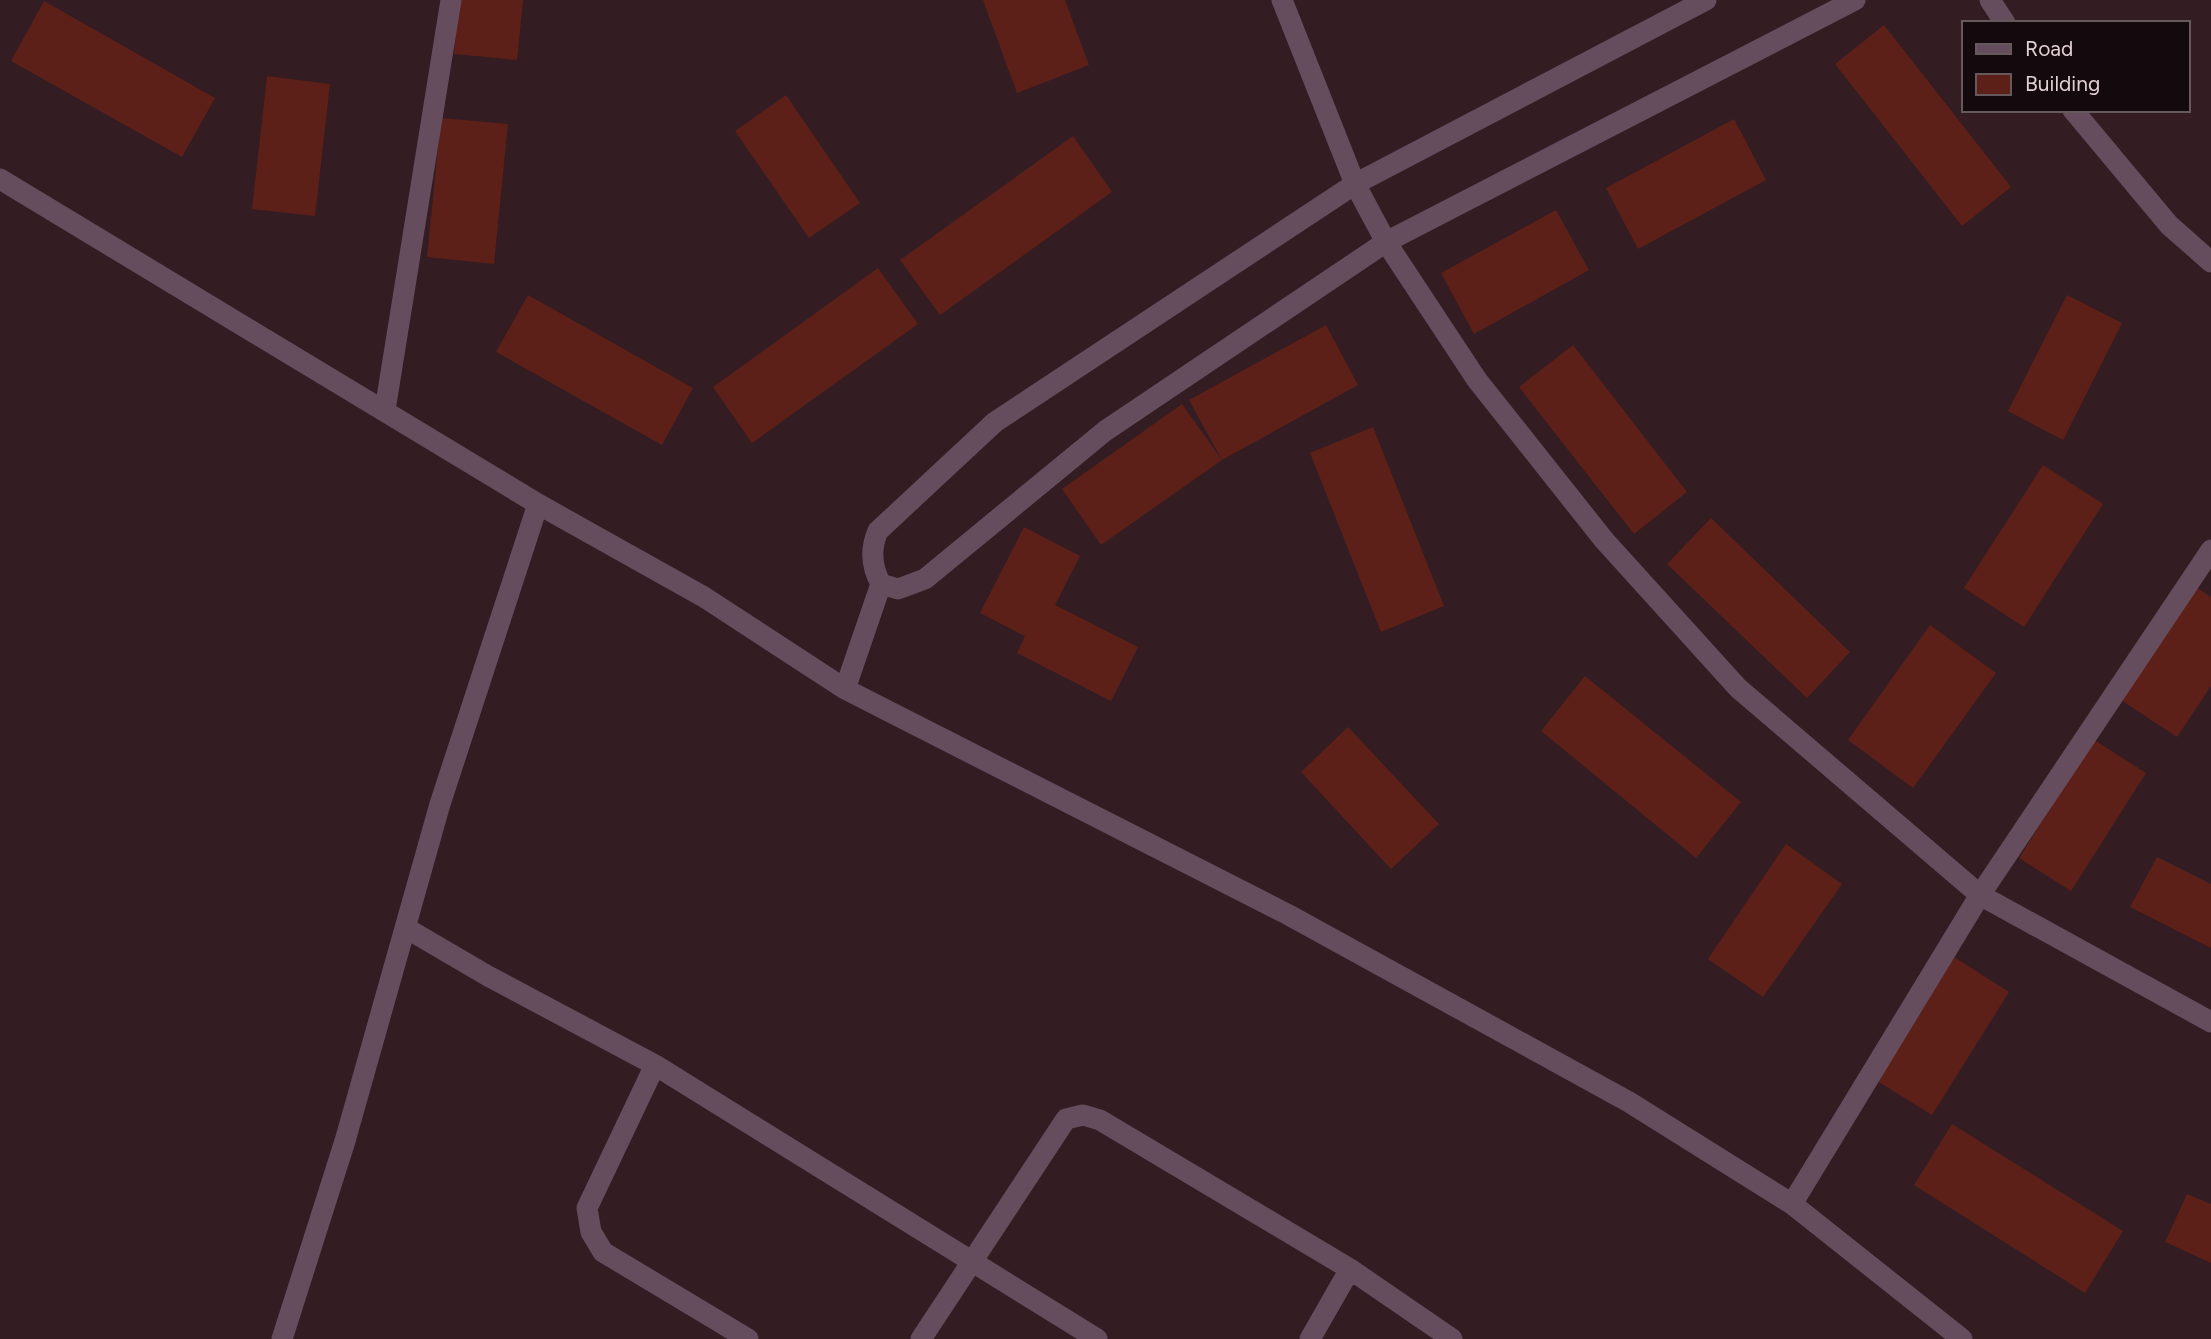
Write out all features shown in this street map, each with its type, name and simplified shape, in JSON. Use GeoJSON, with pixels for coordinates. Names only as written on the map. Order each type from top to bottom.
{"type":"FeatureCollection","features":[{"type":"Feature","properties":{"kind":"street"},"geometry":{"type":"LineString","coordinates":[[384,410],[450,0]]}},
{"type":"Feature","properties":{"kind":"street"},"geometry":{"type":"LineString","coordinates":[[1282,0],[1355,184],[1386,242],[1477,380],[1604,540],[1738,688],[1980,895],[2211,1022]]}},
{"type":"Feature","properties":{"kind":"street"},"geometry":{"type":"LineString","coordinates":[[845,689],[881,584],[872,544],[878,531],[995,422],[1355,184],[1706,0]]}},
{"type":"Feature","properties":{"kind":"street"},"geometry":{"type":"LineString","coordinates":[[881,584],[898,589],[925,579],[1105,431],[1386,242],[1855,0]]}},
{"type":"Feature","properties":{"kind":"street"},"geometry":{"type":"LineString","coordinates":[[1990,0],[2004,21]]}},
{"type":"Feature","properties":{"kind":"street"},"geometry":{"type":"LineString","coordinates":[[2075,112],[2169,225],[2211,262]]}},
{"type":"Feature","properties":{"kind":"street"},"geometry":{"type":"LineString","coordinates":[[0,179],[538,504],[704,597],[845,689],[1287,914],[1629,1102],[1792,1204],[1962,1339]]}},
{"type":"Feature","properties":{"kind":"street"},"geometry":{"type":"LineString","coordinates":[[282,1339],[345,1141],[440,804],[538,504]]}},
{"type":"Feature","properties":{"kind":"street"},"geometry":{"type":"LineString","coordinates":[[1792,1204],[1980,895],[2211,550]]}},
{"type":"Feature","properties":{"kind":"street"},"geometry":{"type":"LineString","coordinates":[[406,928],[488,976],[656,1065],[1097,1339]]}},
{"type":"Feature","properties":{"kind":"street"},"geometry":{"type":"LineString","coordinates":[[656,1065],[587,1208],[591,1232],[603,1252],[748,1339]]}},
{"type":"Feature","properties":{"kind":"street"},"geometry":{"type":"LineString","coordinates":[[921,1339],[974,1264],[1066,1119],[1083,1115],[1100,1120],[1350,1269],[1452,1339]]}},
{"type":"Feature","properties":{"kind":"street"},"geometry":{"type":"LineString","coordinates":[[1310,1339],[1350,1269]]}},
{"type":"Feature","properties":{"kind":"building"},"geometry":{"type":"Polygon","coordinates":[[[459,0],[523,0],[517,60],[454,54],[459,0]]]}},
{"type":"Feature","properties":{"kind":"building"},"geometry":{"type":"Polygon","coordinates":[[[983,0],[1065,0],[1089,65],[1017,93],[983,0]]]}},
{"type":"Feature","properties":{"kind":"building"},"geometry":{"type":"Polygon","coordinates":[[[44,1],[215,98],[182,157],[11,61],[44,1]]]}},
{"type":"Feature","properties":{"kind":"building"},"geometry":{"type":"Polygon","coordinates":[[[1884,25],[2011,187],[1962,226],[1835,64],[1884,25]]]}},
{"type":"Feature","properties":{"kind":"building"},"geometry":{"type":"Polygon","coordinates":[[[267,76],[330,84],[315,216],[252,209],[267,76]]]}},
{"type":"Feature","properties":{"kind":"building"},"geometry":{"type":"Polygon","coordinates":[[[786,95],[860,203],[809,238],[735,131],[786,95]]]}},
{"type":"Feature","properties":{"kind":"building"},"geometry":{"type":"Polygon","coordinates":[[[441,118],[508,124],[494,264],[427,257],[441,118]]]}},
{"type":"Feature","properties":{"kind":"building"},"geometry":{"type":"Polygon","coordinates":[[[1734,119],[1766,180],[1638,249],[1606,188],[1734,119]]]}},
{"type":"Feature","properties":{"kind":"building"},"geometry":{"type":"Polygon","coordinates":[[[1073,136],[1112,192],[940,315],[900,260],[1073,136]]]}},
{"type":"Feature","properties":{"kind":"building"},"geometry":{"type":"Polygon","coordinates":[[[1556,210],[1589,270],[1474,334],[1441,273],[1556,210]]]}},
{"type":"Feature","properties":{"kind":"building"},"geometry":{"type":"Polygon","coordinates":[[[878,268],[918,324],[752,443],[713,387],[878,268]]]}},
{"type":"Feature","properties":{"kind":"building"},"geometry":{"type":"Polygon","coordinates":[[[528,295],[693,388],[662,445],[496,352],[528,295]]]}},
{"type":"Feature","properties":{"kind":"building"},"geometry":{"type":"Polygon","coordinates":[[[2067,295],[2122,323],[2063,440],[2008,411],[2067,295]]]}},
{"type":"Feature","properties":{"kind":"building"},"geometry":{"type":"Polygon","coordinates":[[[1326,325],[1358,385],[1222,460],[1189,400],[1326,325]]]}},
{"type":"Feature","properties":{"kind":"building"},"geometry":{"type":"Polygon","coordinates":[[[1573,345],[1687,492],[1634,534],[1519,387],[1573,345]]]}},
{"type":"Feature","properties":{"kind":"building"},"geometry":{"type":"Polygon","coordinates":[[[1182,404],[1222,460],[1101,545],[1062,489],[1182,404]]]}},
{"type":"Feature","properties":{"kind":"building"},"geometry":{"type":"Polygon","coordinates":[[[1373,427],[1444,606],[1381,632],[1310,453],[1373,427]]]}},
{"type":"Feature","properties":{"kind":"building"},"geometry":{"type":"Polygon","coordinates":[[[2043,465],[2103,504],[2024,627],[1964,588],[2043,465]]]}},
{"type":"Feature","properties":{"kind":"building"},"geometry":{"type":"Polygon","coordinates":[[[1711,518],[1850,652],[1807,698],[1667,564],[1711,518]]]}},
{"type":"Feature","properties":{"kind":"building"},"geometry":{"type":"Polygon","coordinates":[[[1024,527],[1080,556],[1055,605],[1138,647],[1111,701],[1017,653],[1025,636],[980,613],[1024,527]]]}},
{"type":"Feature","properties":{"kind":"building"},"geometry":{"type":"Polygon","coordinates":[[[2196,587],[2211,597],[2211,686],[2177,737],[2121,700],[2196,587]]]}},
{"type":"Feature","properties":{"kind":"building"},"geometry":{"type":"Polygon","coordinates":[[[1930,625],[1996,673],[1913,788],[1848,740],[1930,625]]]}},
{"type":"Feature","properties":{"kind":"building"},"geometry":{"type":"Polygon","coordinates":[[[1585,676],[1741,802],[1696,858],[1541,731],[1585,676]]]}},
{"type":"Feature","properties":{"kind":"building"},"geometry":{"type":"Polygon","coordinates":[[[1348,727],[1439,824],[1391,869],[1301,772],[1348,727]]]}},
{"type":"Feature","properties":{"kind":"building"},"geometry":{"type":"Polygon","coordinates":[[[2094,740],[2146,773],[2071,891],[2019,858],[2094,740]]]}},
{"type":"Feature","properties":{"kind":"building"},"geometry":{"type":"Polygon","coordinates":[[[1786,844],[1842,884],[1763,997],[1708,959],[1786,844]]]}},
{"type":"Feature","properties":{"kind":"building"},"geometry":{"type":"Polygon","coordinates":[[[2157,857],[2211,884],[2211,948],[2130,907],[2157,857]]]}},
{"type":"Feature","properties":{"kind":"building"},"geometry":{"type":"Polygon","coordinates":[[[1951,955],[2009,992],[1932,1115],[1874,1079],[1951,955]]]}},
{"type":"Feature","properties":{"kind":"building"},"geometry":{"type":"Polygon","coordinates":[[[1952,1124],[2123,1231],[2085,1293],[1914,1185],[1952,1124]]]}},
{"type":"Feature","properties":{"kind":"building"},"geometry":{"type":"Polygon","coordinates":[[[2187,1194],[2211,1204],[2211,1263],[2165,1242],[2187,1194]]]}}]}
